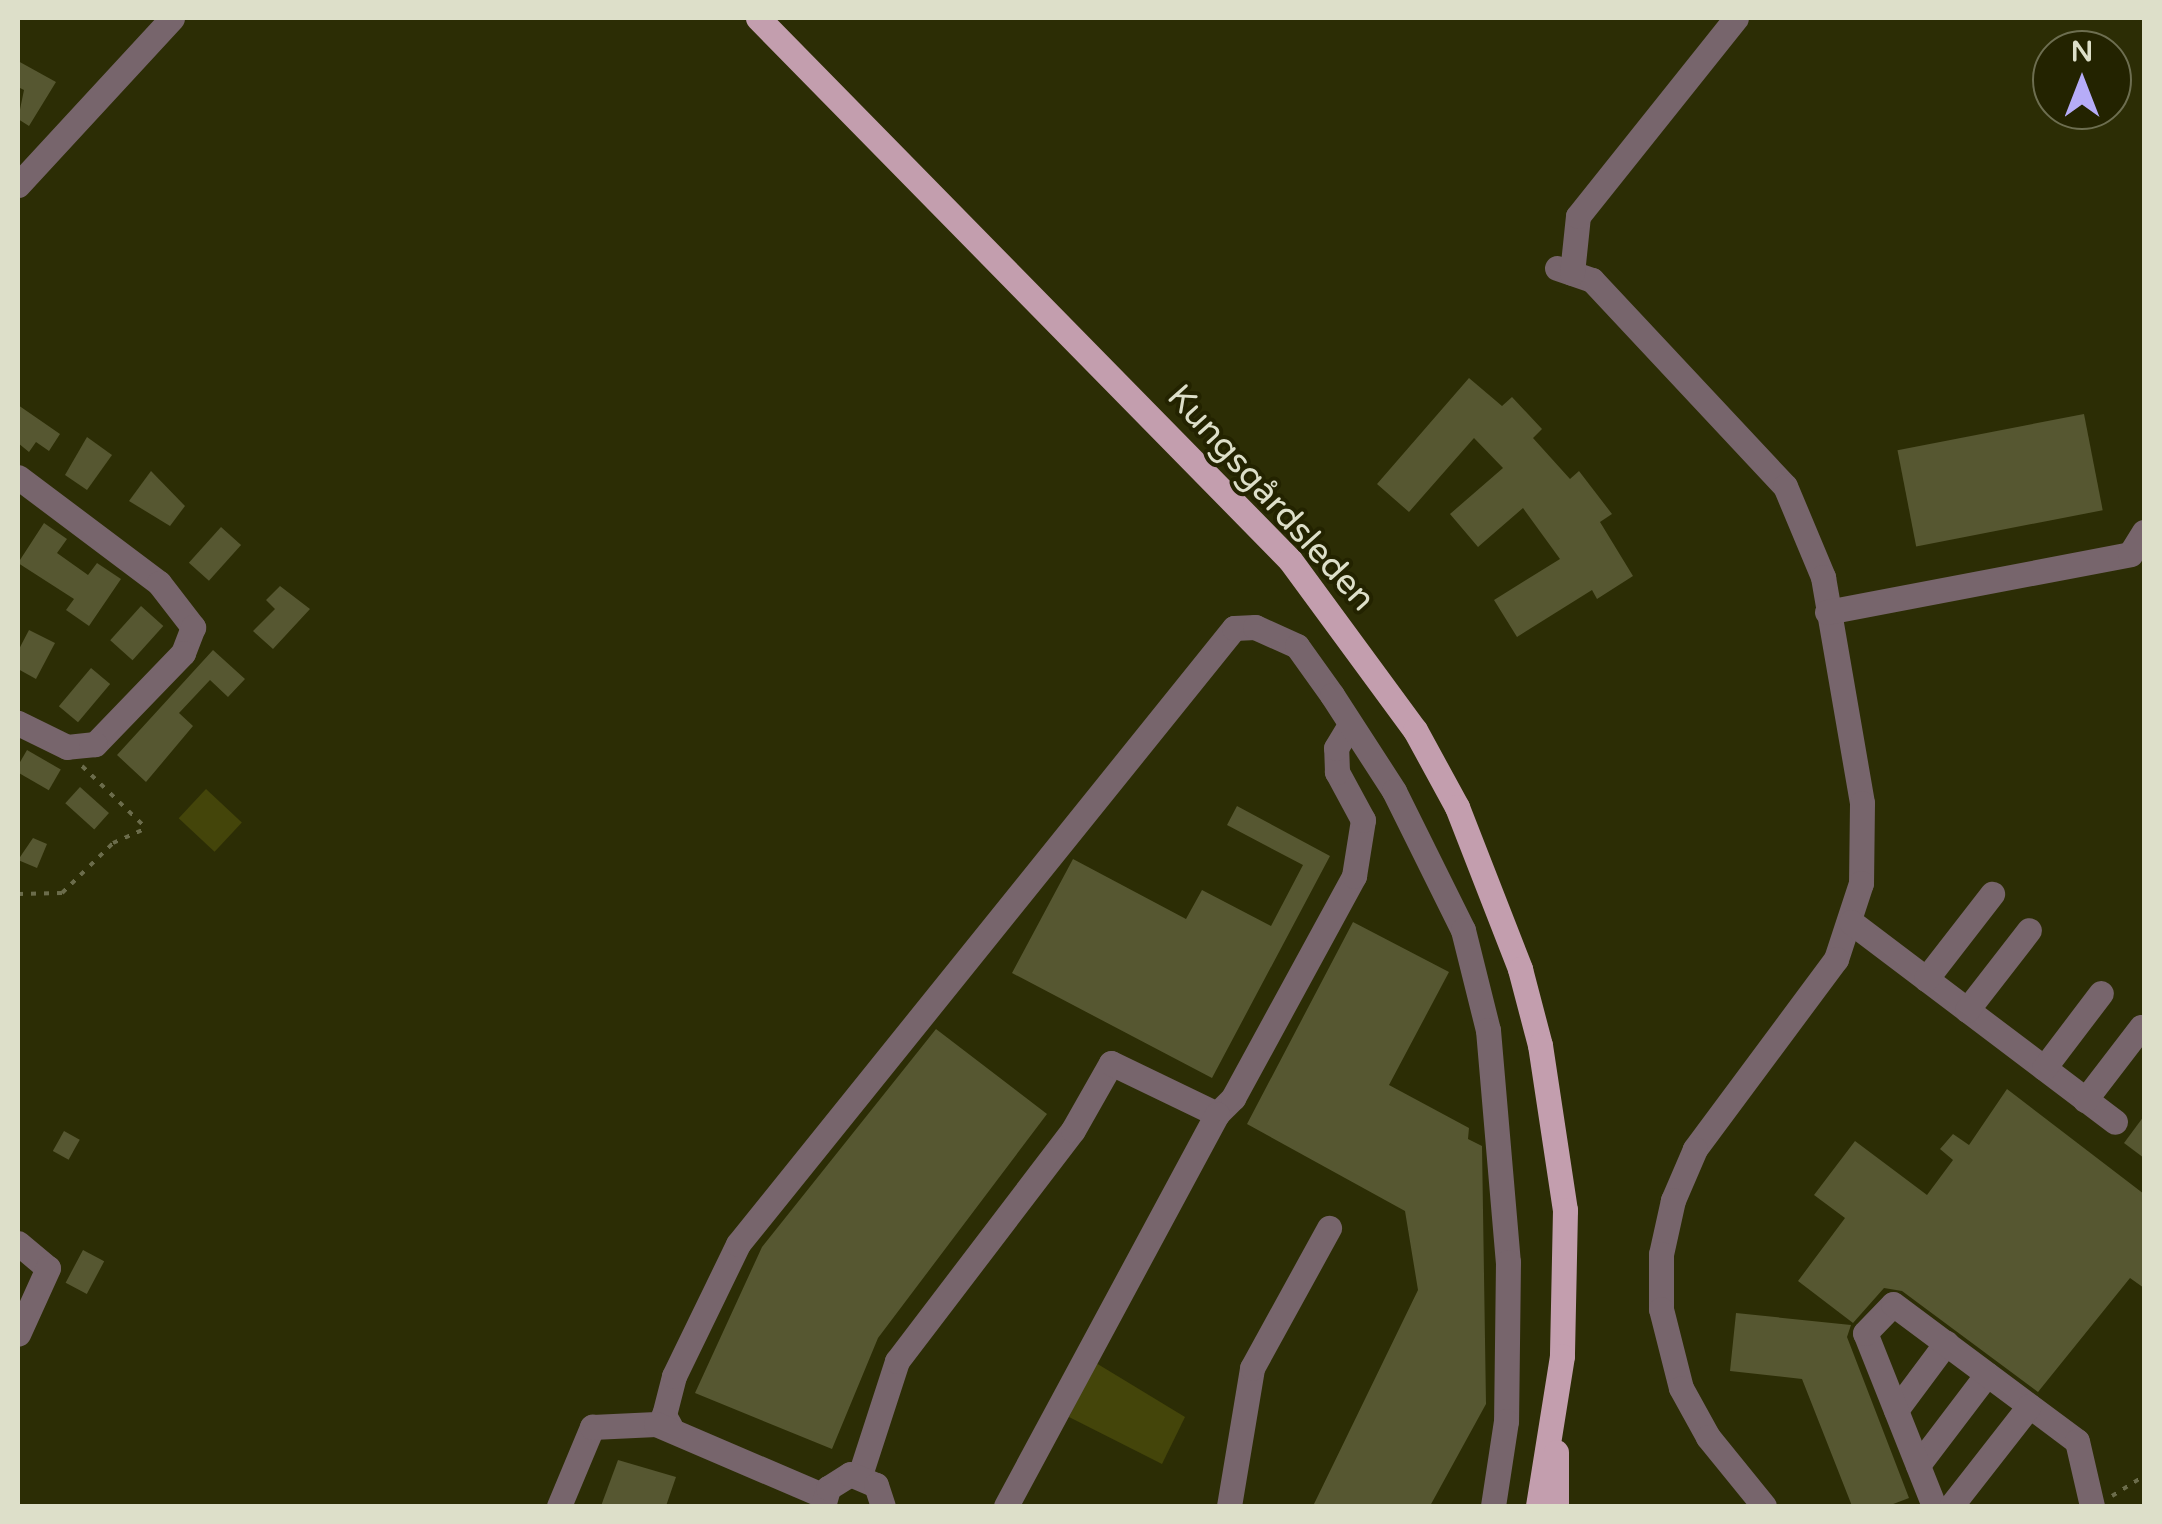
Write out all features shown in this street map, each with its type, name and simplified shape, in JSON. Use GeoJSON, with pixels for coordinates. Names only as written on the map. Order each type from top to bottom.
{"type":"FeatureCollection","features":[{"type":"Feature","properties":{"kind":"main road","name":"Kungsgårdsleden"},"geometry":{"type":"LineString","coordinates":[[758,18],[1290,560],[1416,730],[1492,886],[1540,1045],[1565,1210],[1554,1432],[1556,1506]]}},
{"type":"Feature","properties":{"kind":"main road","name":"Kungsgårdsleden"},"geometry":{"type":"LineString","coordinates":[[1538,1506],[1554,1432]]}},
{"type":"Feature","properties":{"kind":"street"},"geometry":{"type":"LineString","coordinates":[[18,185],[172,18]]}},
{"type":"Feature","properties":{"kind":"street"},"geometry":{"type":"LineString","coordinates":[[1736,18],[1578,216],[1564,270],[1592,280],[1766,460],[1814,546],[1862,803],[1860,883],[1851,922],[1816,994],[1695,1150],[1663,1240],[1661,1309],[1681,1388],[1708,1436],[1764,1506]]}},
{"type":"Feature","properties":{"kind":"street"},"geometry":{"type":"LineString","coordinates":[[18,477],[159,583],[193,627],[183,653],[95,744],[60,745],[18,723]]}},
{"type":"Feature","properties":{"kind":"street"},"geometry":{"type":"LineString","coordinates":[[1828,612],[2130,554],[2144,532]]}},
{"type":"Feature","properties":{"kind":"street"},"geometry":{"type":"LineString","coordinates":[[663,1425],[674,1376],[738,1244],[1234,628],[1272,630],[1297,646],[1394,791],[1462,930],[1488,1030],[1508,1262],[1506,1421],[1494,1506]]}},
{"type":"Feature","properties":{"kind":"street"},"geometry":{"type":"LineString","coordinates":[[1006,1506],[1216,1114],[1234,1098],[1354,876],[1364,820],[1337,772],[1336,748],[1350,724]]}},
{"type":"Feature","properties":{"kind":"street"},"geometry":{"type":"LineString","coordinates":[[1926,979],[1992,894]]}},
{"type":"Feature","properties":{"kind":"street"},"geometry":{"type":"LineString","coordinates":[[1851,922],[2115,1122]]}},
{"type":"Feature","properties":{"kind":"street"},"geometry":{"type":"LineString","coordinates":[[1968,1010],[2029,930]]}},
{"type":"Feature","properties":{"kind":"street"},"geometry":{"type":"LineString","coordinates":[[2044,1068],[2101,993]]}},
{"type":"Feature","properties":{"kind":"street"},"geometry":{"type":"LineString","coordinates":[[2085,1100],[2141,1027]]}},
{"type":"Feature","properties":{"kind":"street"},"geometry":{"type":"LineString","coordinates":[[860,1475],[897,1361],[1074,1130],[1112,1063],[1216,1114]]}},
{"type":"Feature","properties":{"kind":"street"},"geometry":{"type":"LineString","coordinates":[[1229,1506],[1252,1368],[1330,1228]]}},
{"type":"Feature","properties":{"kind":"street"},"geometry":{"type":"LineString","coordinates":[[18,1243],[48,1268],[18,1334]]}},
{"type":"Feature","properties":{"kind":"street"},"geometry":{"type":"LineString","coordinates":[[1934,1506],[1865,1332],[1893,1304],[2077,1441],[2094,1506]]}},
{"type":"Feature","properties":{"kind":"street"},"geometry":{"type":"LineString","coordinates":[[1896,1410],[1946,1343]]}},
{"type":"Feature","properties":{"kind":"street"},"geometry":{"type":"LineString","coordinates":[[1918,1465],[1987,1374]]}},
{"type":"Feature","properties":{"kind":"street"},"geometry":{"type":"LineString","coordinates":[[1951,1506],[2030,1406]]}},
{"type":"Feature","properties":{"kind":"street"},"geometry":{"type":"LineString","coordinates":[[559,1506],[592,1427],[663,1425],[823,1501],[834,1481],[860,1475],[876,1484],[883,1506]]}},
{"type":"Feature","properties":{"kind":"path"},"geometry":{"type":"LineString","coordinates":[[18,894],[62,894],[112,843],[146,828],[60,745]]}},
{"type":"Feature","properties":{"kind":"path"},"geometry":{"type":"LineString","coordinates":[[2094,1506],[2144,1476]]}},
{"type":"Feature","properties":{"kind":"shaded area"},"geometry":{"type":"Polygon","coordinates":[[[206,789],[242,822],[215,852],[179,818],[206,789]]]}},
{"type":"Feature","properties":{"kind":"shaded area"},"geometry":{"type":"Polygon","coordinates":[[[1096,1363],[1185,1417],[1162,1464],[1069,1417],[1096,1363]]]}},
{"type":"Feature","properties":{"kind":"building"},"geometry":{"type":"Polygon","coordinates":[[[18,61],[56,82],[29,126],[18,119],[24,90],[18,87],[18,61]]]}},
{"type":"Feature","properties":{"kind":"building"},"geometry":{"type":"Polygon","coordinates":[[[1469,378],[1502,406],[1512,397],[1542,429],[1533,438],[1570,479],[1579,471],[1612,514],[1600,522],[1633,576],[1597,599],[1592,590],[1517,637],[1494,600],[1560,559],[1523,508],[1478,547],[1450,514],[1503,468],[1474,438],[1409,512],[1377,484],[1469,378]]]}},
{"type":"Feature","properties":{"kind":"building"},"geometry":{"type":"Polygon","coordinates":[[[18,405],[60,434],[49,451],[36,442],[29,452],[18,443],[18,405]]]}},
{"type":"Feature","properties":{"kind":"building"},"geometry":{"type":"Polygon","coordinates":[[[2084,414],[2103,510],[1916,546],[1897,450],[2084,414]]]}},
{"type":"Feature","properties":{"kind":"building"},"geometry":{"type":"Polygon","coordinates":[[[87,437],[112,455],[87,490],[65,475],[87,437]]]}},
{"type":"Feature","properties":{"kind":"building"},"geometry":{"type":"Polygon","coordinates":[[[151,471],[185,506],[170,526],[129,501],[151,471]]]}},
{"type":"Feature","properties":{"kind":"building"},"geometry":{"type":"Polygon","coordinates":[[[44,523],[67,539],[57,553],[88,575],[97,563],[121,579],[89,626],[66,610],[74,599],[18,563],[44,523]]]}},
{"type":"Feature","properties":{"kind":"building"},"geometry":{"type":"Polygon","coordinates":[[[221,527],[241,545],[209,581],[189,563],[221,527]]]}},
{"type":"Feature","properties":{"kind":"building"},"geometry":{"type":"Polygon","coordinates":[[[280,586],[310,609],[273,649],[253,631],[275,609],[266,600],[280,586]]]}},
{"type":"Feature","properties":{"kind":"building"},"geometry":{"type":"Polygon","coordinates":[[[141,606],[163,626],[133,660],[110,640],[141,606]]]}},
{"type":"Feature","properties":{"kind":"building"},"geometry":{"type":"Polygon","coordinates":[[[29,630],[55,643],[36,679],[18,669],[18,651],[29,630]]]}},
{"type":"Feature","properties":{"kind":"building"},"geometry":{"type":"Polygon","coordinates":[[[213,650],[245,679],[228,697],[210,680],[179,713],[193,726],[146,782],[117,755],[213,650]]]}},
{"type":"Feature","properties":{"kind":"building"},"geometry":{"type":"Polygon","coordinates":[[[91,668],[110,684],[78,722],[59,706],[91,668]]]}},
{"type":"Feature","properties":{"kind":"building"},"geometry":{"type":"Polygon","coordinates":[[[27,750],[61,770],[49,790],[18,773],[27,750]]]}},
{"type":"Feature","properties":{"kind":"building"},"geometry":{"type":"Polygon","coordinates":[[[80,787],[109,813],[94,829],[65,803],[80,787]]]}},
{"type":"Feature","properties":{"kind":"building"},"geometry":{"type":"Polygon","coordinates":[[[1237,806],[1330,856],[1212,1078],[1012,973],[1073,859],[1186,919],[1202,890],[1271,926],[1303,865],[1227,825],[1237,806]]]}},
{"type":"Feature","properties":{"kind":"building"},"geometry":{"type":"Polygon","coordinates":[[[33,838],[47,844],[37,868],[18,860],[33,838]]]}},
{"type":"Feature","properties":{"kind":"building"},"geometry":{"type":"Polygon","coordinates":[[[1353,922],[1449,972],[1389,1085],[1469,1128],[1468,1139],[1482,1146],[1486,1404],[1430,1506],[1313,1506],[1418,1290],[1405,1211],[1247,1124],[1353,922]]]}},
{"type":"Feature","properties":{"kind":"building"},"geometry":{"type":"Polygon","coordinates":[[[936,1029],[1047,1114],[878,1338],[832,1449],[695,1393],[762,1247],[936,1029]]]}},
{"type":"Feature","properties":{"kind":"building"},"geometry":{"type":"Polygon","coordinates":[[[2007,1089],[2144,1194],[2144,1288],[2130,1278],[2038,1392],[1902,1291],[1884,1288],[1853,1323],[1798,1281],[1845,1218],[1814,1195],[1855,1141],[1927,1195],[1953,1160],[1940,1149],[1953,1134],[1969,1145],[2007,1089]]]}},
{"type":"Feature","properties":{"kind":"building"},"geometry":{"type":"Polygon","coordinates":[[[2144,1116],[2144,1158],[2124,1143],[2144,1116]]]}},
{"type":"Feature","properties":{"kind":"building"},"geometry":{"type":"Polygon","coordinates":[[[64,1131],[80,1140],[69,1160],[53,1151],[64,1131]]]}},
{"type":"Feature","properties":{"kind":"building"},"geometry":{"type":"Polygon","coordinates":[[[83,1250],[104,1261],[87,1294],[66,1283],[83,1250]]]}},
{"type":"Feature","properties":{"kind":"building"},"geometry":{"type":"Polygon","coordinates":[[[1736,1313],[1851,1325],[1847,1337],[1909,1498],[1888,1506],[1852,1506],[1802,1379],[1730,1371],[1736,1313]]]}},
{"type":"Feature","properties":{"kind":"building"},"geometry":{"type":"Polygon","coordinates":[[[618,1460],[676,1477],[666,1506],[601,1506],[618,1460]]]}}]}
